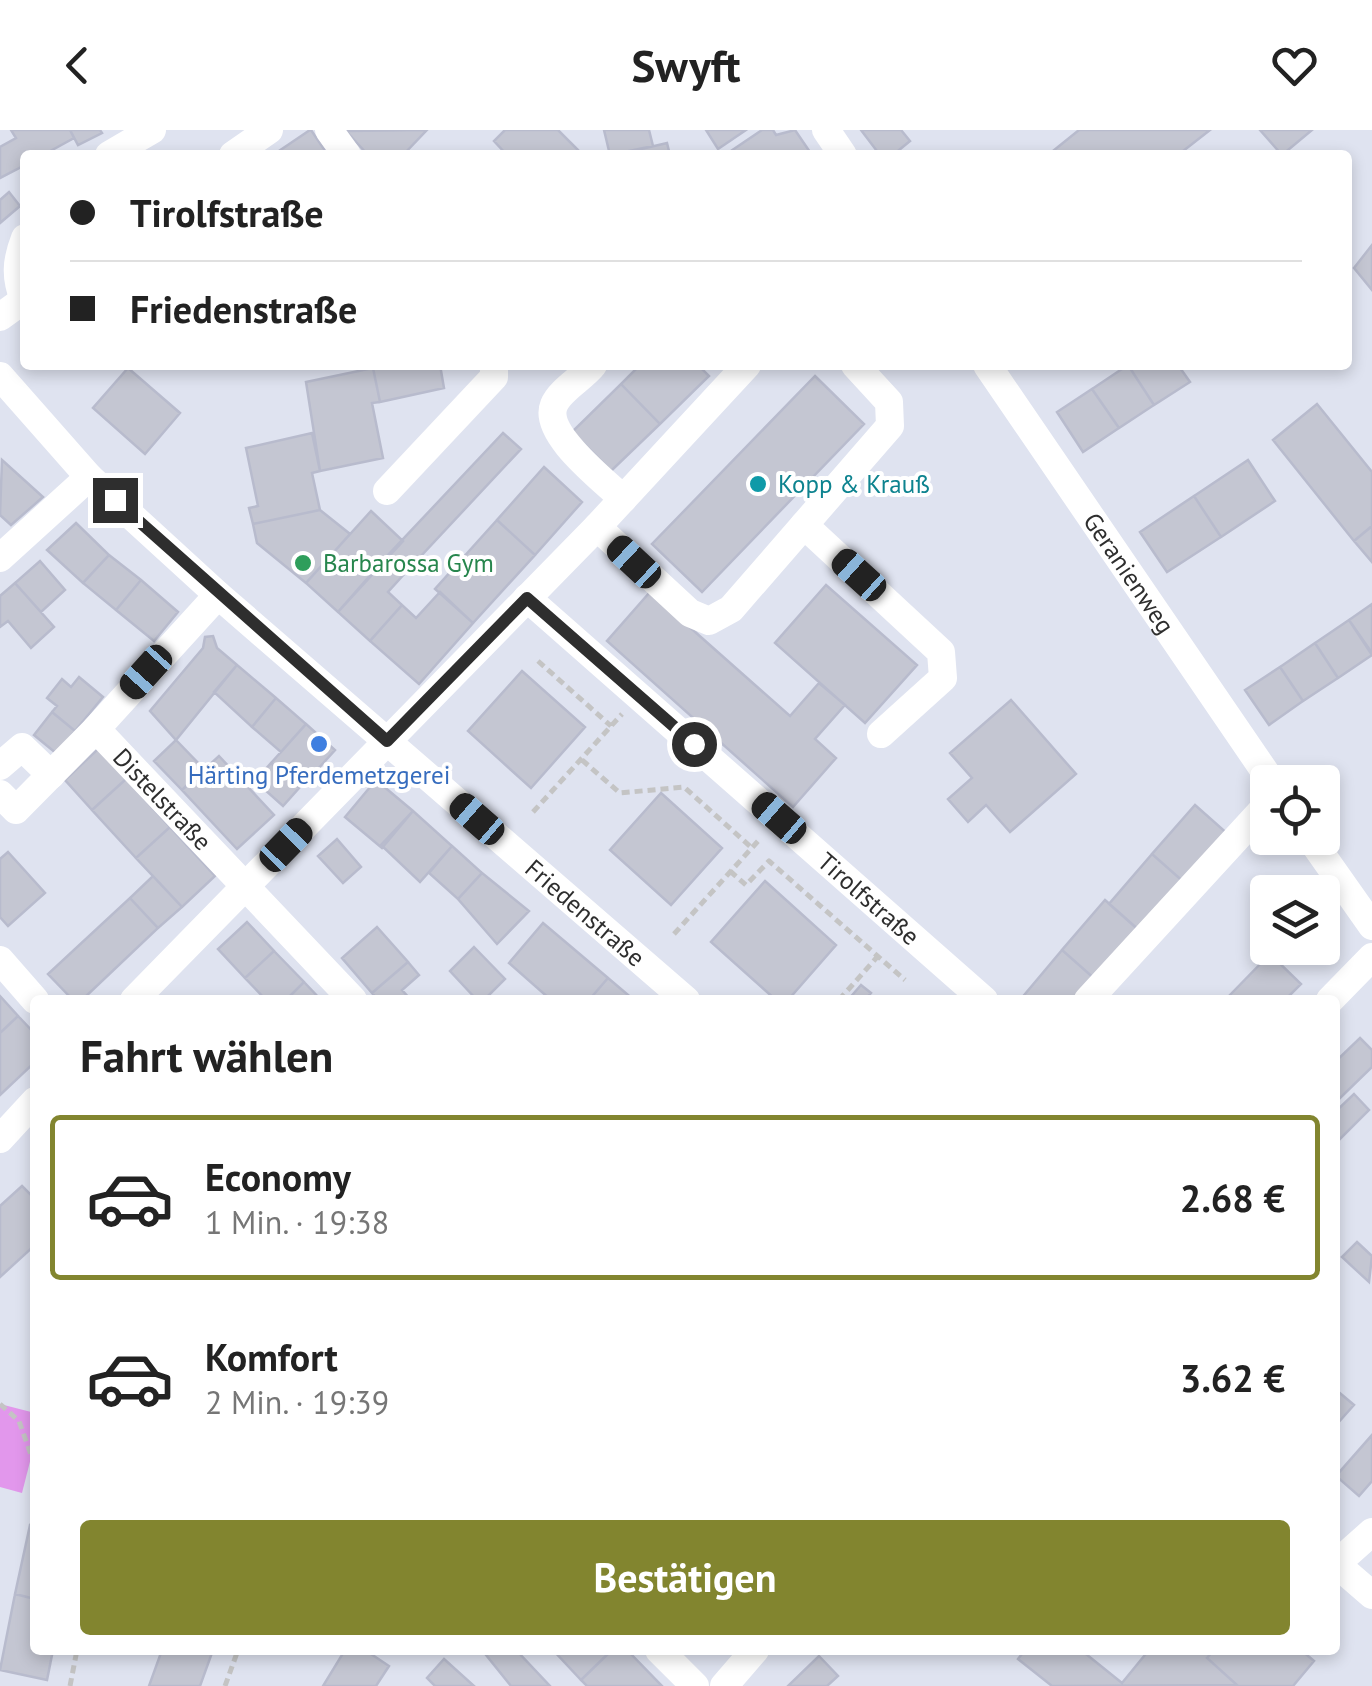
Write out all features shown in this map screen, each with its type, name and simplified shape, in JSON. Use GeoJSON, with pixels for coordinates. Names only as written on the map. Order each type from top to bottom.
{"type":"FeatureCollection","features":[{"type":"Feature","properties":{"kind":"street"},"geometry":{"type":"LineString","coordinates":[[117,150],[152,130]]}},
{"type":"Feature","properties":{"kind":"street"},"geometry":{"type":"LineString","coordinates":[[240,150],[270,130]]}},
{"type":"Feature","properties":{"kind":"street"},"geometry":{"type":"LineString","coordinates":[[20,251],[20,289]]}},
{"type":"Feature","properties":{"kind":"street"},"geometry":{"type":"LineString","coordinates":[[387,490],[494,377],[494,370]]}},
{"type":"Feature","properties":{"kind":"street"},"geometry":{"type":"LineString","coordinates":[[588,370],[554,403],[552,419],[561,440],[622,499]]}},
{"type":"Feature","properties":{"kind":"street"},"geometry":{"type":"LineString","coordinates":[[139,995],[597,527],[742,370]]}},
{"type":"Feature","properties":{"kind":"street"},"geometry":{"type":"LineString","coordinates":[[597,527],[690,613],[709,621],[730,609],[890,426],[889,402],[859,370]]}},
{"type":"Feature","properties":{"kind":"street","name":"Geranienweg"},"geometry":{"type":"LineString","coordinates":[[990,370],[1260,765]]}},
{"type":"Feature","properties":{"kind":"street","name":"Friedenstraße"},"geometry":{"type":"LineString","coordinates":[[0,376],[89,477],[218,595],[680,995]]}},
{"type":"Feature","properties":{"kind":"street"},"geometry":{"type":"LineString","coordinates":[[0,558],[89,477]]}},
{"type":"Feature","properties":{"kind":"street"},"geometry":{"type":"LineString","coordinates":[[804,525],[941,652],[943,678],[881,734]]}},
{"type":"Feature","properties":{"kind":"street","name":"Distelstraße"},"geometry":{"type":"LineString","coordinates":[[218,595],[96,729],[348,995]]}},
{"type":"Feature","properties":{"kind":"street","name":"Tirolfstraße"},"geometry":{"type":"LineString","coordinates":[[527,598],[978,995]]}},
{"type":"Feature","properties":{"kind":"street"},"geometry":{"type":"LineString","coordinates":[[0,794],[16,810],[96,729]]}},
{"type":"Feature","properties":{"kind":"street"},"geometry":{"type":"LineString","coordinates":[[0,766],[22,747],[51,775]]}},
{"type":"Feature","properties":{"kind":"street"},"geometry":{"type":"LineString","coordinates":[[1093,995],[1250,824]]}},
{"type":"Feature","properties":{"kind":"street"},"geometry":{"type":"LineString","coordinates":[[1322,855],[1372,926]]}},
{"type":"Feature","properties":{"kind":"street"},"geometry":{"type":"LineString","coordinates":[[1335,995],[1372,957]]}},
{"type":"Feature","properties":{"kind":"street"},"geometry":{"type":"LineString","coordinates":[[0,960],[31,995]]}},
{"type":"Feature","properties":{"kind":"street"},"geometry":{"type":"LineString","coordinates":[[0,1139],[30,1106]]}},
{"type":"Feature","properties":{"kind":"street"},"geometry":{"type":"LineString","coordinates":[[1340,1560],[1372,1532]]}},
{"type":"Feature","properties":{"kind":"street"},"geometry":{"type":"LineString","coordinates":[[1340,1567],[1372,1595]]}},
{"type":"Feature","properties":{"kind":"street"},"geometry":{"type":"LineString","coordinates":[[665,1655],[694,1686]]}},
{"type":"Feature","properties":{"kind":"street"},"geometry":{"type":"LineString","coordinates":[[724,1686],[752,1655]]}},
{"type":"Feature","properties":{"kind":"path"},"geometry":{"type":"LineString","coordinates":[[538,661],[612,726]]}},
{"type":"Feature","properties":{"kind":"path"},"geometry":{"type":"LineString","coordinates":[[533,812],[638,696]]}},
{"type":"Feature","properties":{"kind":"path"},"geometry":{"type":"LineString","coordinates":[[582,760],[620,793],[684,788],[752,848]]}},
{"type":"Feature","properties":{"kind":"path"},"geometry":{"type":"LineString","coordinates":[[674,934],[779,818]]}},
{"type":"Feature","properties":{"kind":"path"},"geometry":{"type":"LineString","coordinates":[[730,871],[746,886],[769,861],[905,980]]}},
{"type":"Feature","properties":{"kind":"path"},"geometry":{"type":"LineString","coordinates":[[843,995],[878,956]]}},
{"type":"Feature","properties":{"kind":"path"},"geometry":{"type":"LineString","coordinates":[[0,1404],[19,1421],[30,1452]]}},
{"type":"Feature","properties":{"kind":"path"},"geometry":{"type":"LineString","coordinates":[[70,1686],[76,1655]]}},
{"type":"Feature","properties":{"kind":"path"},"geometry":{"type":"LineString","coordinates":[[225,1686],[236,1655]]}},
{"type":"Feature","properties":{"kind":"shaded area"},"geometry":{"type":"Polygon","coordinates":[[[0,1404],[30,1412],[30,1462],[22,1493],[0,1487],[0,1404]]]}},
{"type":"Feature","properties":{"kind":"building"},"geometry":{"type":"Polygon","coordinates":[[[11,130],[70,130],[74,138],[52,150],[20,150],[20,168],[0,178],[0,147],[16,138],[11,130]]]}},
{"type":"Feature","properties":{"kind":"building"},"geometry":{"type":"Polygon","coordinates":[[[70,130],[100,130],[102,133],[78,145],[70,130]]]}},
{"type":"Feature","properties":{"kind":"building"},"geometry":{"type":"Polygon","coordinates":[[[310,130],[325,150],[280,150],[310,130]]]}},
{"type":"Feature","properties":{"kind":"building"},"geometry":{"type":"Polygon","coordinates":[[[427,130],[408,150],[363,150],[346,131],[427,130]]]}},
{"type":"Feature","properties":{"kind":"building"},"geometry":{"type":"Polygon","coordinates":[[[505,130],[558,130],[578,150],[502,150],[494,141],[505,130]]]}},
{"type":"Feature","properties":{"kind":"building"},"geometry":{"type":"Polygon","coordinates":[[[604,130],[649,130],[653,146],[609,150],[604,130]]]}},
{"type":"Feature","properties":{"kind":"building"},"geometry":{"type":"Polygon","coordinates":[[[706,130],[746,130],[718,149],[706,130]]]}},
{"type":"Feature","properties":{"kind":"building"},"geometry":{"type":"Polygon","coordinates":[[[762,130],[773,130],[776,135],[795,130],[809,150],[732,150],[762,130]]]}},
{"type":"Feature","properties":{"kind":"building"},"geometry":{"type":"Polygon","coordinates":[[[861,130],[901,130],[910,141],[899,150],[876,150],[861,130]]]}},
{"type":"Feature","properties":{"kind":"building"},"geometry":{"type":"Polygon","coordinates":[[[1079,130],[1210,130],[1184,150],[1054,150],[1079,130]]]}},
{"type":"Feature","properties":{"kind":"building"},"geometry":{"type":"Polygon","coordinates":[[[1260,130],[1312,130],[1288,150],[1278,150],[1260,130]]]}},
{"type":"Feature","properties":{"kind":"building"},"geometry":{"type":"Polygon","coordinates":[[[667,143],[669,150],[637,150],[667,143]]]}},
{"type":"Feature","properties":{"kind":"building"},"geometry":{"type":"Polygon","coordinates":[[[9,192],[20,206],[0,223],[0,200],[9,192]]]}},
{"type":"Feature","properties":{"kind":"building"},"geometry":{"type":"Polygon","coordinates":[[[1372,245],[1372,290],[1354,268],[1372,245]]]}},
{"type":"Feature","properties":{"kind":"building"},"geometry":{"type":"Polygon","coordinates":[[[130,370],[180,413],[145,454],[93,408],[130,370]]]}},
{"type":"Feature","properties":{"kind":"building"},"geometry":{"type":"Polygon","coordinates":[[[373,370],[441,370],[444,388],[380,402],[373,370]]]}},
{"type":"Feature","properties":{"kind":"building"},"geometry":{"type":"Polygon","coordinates":[[[373,370],[380,402],[372,403],[383,458],[320,471],[306,382],[373,370]]]}},
{"type":"Feature","properties":{"kind":"building"},"geometry":{"type":"Polygon","coordinates":[[[635,370],[703,370],[709,376],[660,424],[621,384],[635,370]]]}},
{"type":"Feature","properties":{"kind":"building"},"geometry":{"type":"Polygon","coordinates":[[[1120,370],[1131,370],[1154,405],[1119,428],[1092,389],[1120,370]]]}},
{"type":"Feature","properties":{"kind":"building"},"geometry":{"type":"Polygon","coordinates":[[[1131,370],[1182,370],[1190,382],[1154,405],[1131,370]]]}},
{"type":"Feature","properties":{"kind":"building","name":"Kopp & Krauß"},"geometry":{"type":"Polygon","coordinates":[[[815,376],[864,424],[702,592],[652,544],[815,376]]]}},
{"type":"Feature","properties":{"kind":"building"},"geometry":{"type":"Polygon","coordinates":[[[621,384],[660,424],[611,471],[572,432],[621,384]]]}},
{"type":"Feature","properties":{"kind":"building"},"geometry":{"type":"Polygon","coordinates":[[[1092,389],[1119,428],[1083,452],[1057,412],[1092,389]]]}},
{"type":"Feature","properties":{"kind":"building"},"geometry":{"type":"Polygon","coordinates":[[[1317,404],[1372,472],[1372,526],[1354,541],[1273,440],[1317,404]]]}},
{"type":"Feature","properties":{"kind":"building"},"geometry":{"type":"Polygon","coordinates":[[[312,433],[320,471],[312,473],[320,510],[253,524],[249,508],[258,506],[246,448],[312,433]]]}},
{"type":"Feature","properties":{"kind":"building"},"geometry":{"type":"Polygon","coordinates":[[[503,433],[521,449],[406,572],[388,555],[503,433]]]}},
{"type":"Feature","properties":{"kind":"building"},"geometry":{"type":"Polygon","coordinates":[[[2,460],[43,497],[11,525],[0,515],[2,460]]]}},
{"type":"Feature","properties":{"kind":"building"},"geometry":{"type":"Polygon","coordinates":[[[1248,460],[1275,501],[1221,537],[1194,496],[1248,460]]]}},
{"type":"Feature","properties":{"kind":"building"},"geometry":{"type":"Polygon","coordinates":[[[544,467],[582,502],[535,555],[497,520],[544,467]]]}},
{"type":"Feature","properties":{"kind":"building"},"geometry":{"type":"Polygon","coordinates":[[[1194,496],[1221,537],[1167,572],[1140,532],[1194,496]]]}},
{"type":"Feature","properties":{"kind":"building","name":"Barbarossa Gym"},"geometry":{"type":"Polygon","coordinates":[[[320,510],[350,534],[306,583],[257,543],[253,524],[320,510]]]}},
{"type":"Feature","properties":{"kind":"building"},"geometry":{"type":"Polygon","coordinates":[[[371,511],[403,541],[338,612],[306,583],[371,511]]]}},
{"type":"Feature","properties":{"kind":"building"},"geometry":{"type":"Polygon","coordinates":[[[497,520],[535,555],[473,623],[435,589],[497,520]]]}},
{"type":"Feature","properties":{"kind":"building"},"geometry":{"type":"Polygon","coordinates":[[[76,523],[109,555],[83,583],[47,550],[76,523]]]}},
{"type":"Feature","properties":{"kind":"building"},"geometry":{"type":"Polygon","coordinates":[[[1372,526],[1372,562],[1354,541],[1372,526]]]}},
{"type":"Feature","properties":{"kind":"building"},"geometry":{"type":"Polygon","coordinates":[[[109,555],[141,580],[116,610],[83,583],[109,555]]]}},
{"type":"Feature","properties":{"kind":"building"},"geometry":{"type":"Polygon","coordinates":[[[388,555],[406,572],[388,592],[402,605],[370,641],[338,612],[388,555]]]}},
{"type":"Feature","properties":{"kind":"building"},"geometry":{"type":"Polygon","coordinates":[[[40,561],[65,590],[41,612],[15,583],[40,561]]]}},
{"type":"Feature","properties":{"kind":"building"},"geometry":{"type":"Polygon","coordinates":[[[141,580],[178,612],[154,641],[116,610],[141,580]]]}},
{"type":"Feature","properties":{"kind":"building"},"geometry":{"type":"Polygon","coordinates":[[[15,583],[54,627],[31,648],[8,621],[0,627],[0,596],[15,583]]]}},
{"type":"Feature","properties":{"kind":"building"},"geometry":{"type":"Polygon","coordinates":[[[826,585],[917,665],[865,723],[775,643],[826,585]]]}},
{"type":"Feature","properties":{"kind":"building"},"geometry":{"type":"Polygon","coordinates":[[[440,592],[473,623],[419,684],[370,641],[402,605],[416,618],[440,592]]]}},
{"type":"Feature","properties":{"kind":"building"},"geometry":{"type":"Polygon","coordinates":[[[650,592],[790,716],[819,683],[845,705],[815,739],[836,758],[793,807],[607,641],[650,592]]]}},
{"type":"Feature","properties":{"kind":"building"},"geometry":{"type":"Polygon","coordinates":[[[1372,604],[1372,653],[1349,620],[1372,604]]]}},
{"type":"Feature","properties":{"kind":"building"},"geometry":{"type":"Polygon","coordinates":[[[1349,620],[1372,655],[1338,678],[1315,643],[1349,620]]]}},
{"type":"Feature","properties":{"kind":"building"},"geometry":{"type":"Polygon","coordinates":[[[213,636],[217,648],[237,665],[176,740],[150,711],[203,648],[205,637],[213,636]]]}},
{"type":"Feature","properties":{"kind":"building"},"geometry":{"type":"Polygon","coordinates":[[[1315,643],[1338,678],[1303,701],[1280,667],[1315,643]]]}},
{"type":"Feature","properties":{"kind":"building"},"geometry":{"type":"Polygon","coordinates":[[[237,665],[276,698],[252,727],[214,692],[237,665]]]}},
{"type":"Feature","properties":{"kind":"building"},"geometry":{"type":"Polygon","coordinates":[[[1280,667],[1303,701],[1269,725],[1245,690],[1280,667]]]}},
{"type":"Feature","properties":{"kind":"building"},"geometry":{"type":"Polygon","coordinates":[[[522,671],[585,727],[531,788],[468,731],[522,671]]]}},
{"type":"Feature","properties":{"kind":"building"},"geometry":{"type":"Polygon","coordinates":[[[79,677],[103,697],[75,731],[52,712],[57,706],[47,698],[62,679],[71,687],[79,677]]]}},
{"type":"Feature","properties":{"kind":"building"},"geometry":{"type":"Polygon","coordinates":[[[276,698],[306,724],[281,752],[252,727],[276,698]]]}},
{"type":"Feature","properties":{"kind":"building"},"geometry":{"type":"Polygon","coordinates":[[[1011,700],[1076,774],[1010,832],[986,805],[968,822],[948,799],[972,778],[950,753],[1011,700]]]}},
{"type":"Feature","properties":{"kind":"building"},"geometry":{"type":"Polygon","coordinates":[[[52,712],[75,731],[57,754],[34,735],[52,712]]]}},
{"type":"Feature","properties":{"kind":"building"},"geometry":{"type":"Polygon","coordinates":[[[306,724],[335,750],[308,780],[291,764],[283,773],[271,763],[306,724]]]}},
{"type":"Feature","properties":{"kind":"building"},"geometry":{"type":"Polygon","coordinates":[[[176,740],[204,769],[182,790],[154,761],[176,740]]]}},
{"type":"Feature","properties":{"kind":"building"},"geometry":{"type":"Polygon","coordinates":[[[98,749],[126,779],[92,810],[65,780],[98,749]]]}},
{"type":"Feature","properties":{"kind":"building"},"geometry":{"type":"Polygon","coordinates":[[[219,756],[274,815],[237,849],[182,790],[219,756]]]}},
{"type":"Feature","properties":{"kind":"building"},"geometry":{"type":"Polygon","coordinates":[[[271,763],[299,788],[283,806],[255,781],[271,763]]]}},
{"type":"Feature","properties":{"kind":"building"},"geometry":{"type":"Polygon","coordinates":[[[126,779],[170,827],[136,858],[92,810],[126,779]]]}},
{"type":"Feature","properties":{"kind":"building"},"geometry":{"type":"Polygon","coordinates":[[[376,780],[413,811],[382,848],[345,817],[376,780]]]}},
{"type":"Feature","properties":{"kind":"building"},"geometry":{"type":"Polygon","coordinates":[[[661,793],[722,848],[671,905],[610,850],[661,793]]]}},
{"type":"Feature","properties":{"kind":"building"},"geometry":{"type":"Polygon","coordinates":[[[1195,805],[1229,835],[1186,884],[1152,854],[1195,805]]]}},
{"type":"Feature","properties":{"kind":"building"},"geometry":{"type":"Polygon","coordinates":[[[413,811],[452,846],[420,882],[381,845],[413,811]]]}},
{"type":"Feature","properties":{"kind":"building"},"geometry":{"type":"Polygon","coordinates":[[[170,827],[215,876],[182,907],[136,858],[170,827]]]}},
{"type":"Feature","properties":{"kind":"building"},"geometry":{"type":"Polygon","coordinates":[[[337,839],[361,867],[343,883],[318,856],[337,839]]]}},
{"type":"Feature","properties":{"kind":"building"},"geometry":{"type":"Polygon","coordinates":[[[452,846],[482,873],[458,899],[429,873],[452,846]]]}},
{"type":"Feature","properties":{"kind":"building"},"geometry":{"type":"Polygon","coordinates":[[[8,852],[45,893],[8,926],[0,917],[0,859],[8,852]]]}},
{"type":"Feature","properties":{"kind":"building"},"geometry":{"type":"Polygon","coordinates":[[[1152,854],[1186,884],[1143,934],[1109,904],[1152,854]]]}},
{"type":"Feature","properties":{"kind":"building"},"geometry":{"type":"Polygon","coordinates":[[[482,873],[529,911],[497,944],[458,899],[482,873]]]}},
{"type":"Feature","properties":{"kind":"building"},"geometry":{"type":"Polygon","coordinates":[[[153,876],[182,907],[158,928],[130,898],[153,876]]]}},
{"type":"Feature","properties":{"kind":"building"},"geometry":{"type":"Polygon","coordinates":[[[765,881],[836,945],[792,995],[770,995],[711,942],[765,881]]]}},
{"type":"Feature","properties":{"kind":"building"},"geometry":{"type":"Polygon","coordinates":[[[130,898],[158,928],[87,995],[68,995],[48,974],[130,898]]]}},
{"type":"Feature","properties":{"kind":"building"},"geometry":{"type":"Polygon","coordinates":[[[1105,900],[1139,930],[1096,980],[1062,950],[1105,900]]]}},
{"type":"Feature","properties":{"kind":"building"},"geometry":{"type":"Polygon","coordinates":[[[247,922],[274,951],[245,978],[218,949],[247,922]]]}},
{"type":"Feature","properties":{"kind":"building"},"geometry":{"type":"Polygon","coordinates":[[[543,923],[608,978],[593,995],[545,995],[509,963],[543,923]]]}},
{"type":"Feature","properties":{"kind":"building"},"geometry":{"type":"Polygon","coordinates":[[[377,927],[408,962],[372,993],[342,958],[377,927]]]}},
{"type":"Feature","properties":{"kind":"building"},"geometry":{"type":"Polygon","coordinates":[[[474,947],[505,979],[489,995],[472,995],[450,971],[474,947]]]}},
{"type":"Feature","properties":{"kind":"building"},"geometry":{"type":"Polygon","coordinates":[[[1062,950],[1096,980],[1082,995],[1024,995],[1062,950]]]}},
{"type":"Feature","properties":{"kind":"building"},"geometry":{"type":"Polygon","coordinates":[[[274,951],[304,982],[291,995],[261,995],[245,978],[274,951]]]}},
{"type":"Feature","properties":{"kind":"building"},"geometry":{"type":"Polygon","coordinates":[[[408,962],[419,975],[402,990],[406,995],[372,993],[408,962]]]}},
{"type":"Feature","properties":{"kind":"building"},"geometry":{"type":"Polygon","coordinates":[[[1259,965],[1281,965],[1301,984],[1290,995],[1230,995],[1259,965]]]}},
{"type":"Feature","properties":{"kind":"building"},"geometry":{"type":"Polygon","coordinates":[[[608,978],[628,995],[593,995],[608,978]]]}},
{"type":"Feature","properties":{"kind":"building"},"geometry":{"type":"Polygon","coordinates":[[[304,982],[316,995],[291,995],[304,982]]]}},
{"type":"Feature","properties":{"kind":"building"},"geometry":{"type":"Polygon","coordinates":[[[861,985],[871,993],[869,995],[852,995],[861,985]]]}},
{"type":"Feature","properties":{"kind":"building"},"geometry":{"type":"Polygon","coordinates":[[[0,996],[18,1016],[0,1033],[0,996]]]}},
{"type":"Feature","properties":{"kind":"building"},"geometry":{"type":"Polygon","coordinates":[[[18,1016],[30,1029],[30,1067],[0,1095],[0,1033],[18,1016]]]}},
{"type":"Feature","properties":{"kind":"building"},"geometry":{"type":"Polygon","coordinates":[[[1360,1038],[1372,1050],[1372,1067],[1340,1098],[1340,1057],[1360,1038]]]}},
{"type":"Feature","properties":{"kind":"building"},"geometry":{"type":"Polygon","coordinates":[[[1354,1094],[1369,1110],[1340,1139],[1340,1107],[1354,1094]]]}},
{"type":"Feature","properties":{"kind":"building"},"geometry":{"type":"Polygon","coordinates":[[[22,1186],[30,1194],[30,1250],[0,1277],[0,1206],[22,1186]]]}},
{"type":"Feature","properties":{"kind":"building"},"geometry":{"type":"Polygon","coordinates":[[[1357,1242],[1372,1256],[1369,1282],[1342,1257],[1357,1242]]]}},
{"type":"Feature","properties":{"kind":"building"},"geometry":{"type":"Polygon","coordinates":[[[1340,1393],[1354,1405],[1340,1421],[1340,1393]]]}},
{"type":"Feature","properties":{"kind":"building"},"geometry":{"type":"Polygon","coordinates":[[[1372,1435],[1372,1481],[1359,1496],[1340,1479],[1340,1471],[1372,1435]]]}},
{"type":"Feature","properties":{"kind":"building"},"geometry":{"type":"Polygon","coordinates":[[[30,1525],[30,1598],[15,1594],[30,1525]]]}},
{"type":"Feature","properties":{"kind":"building"},"geometry":{"type":"Polygon","coordinates":[[[15,1594],[30,1598],[30,1655],[52,1655],[47,1680],[0,1670],[15,1594]]]}},
{"type":"Feature","properties":{"kind":"building"},"geometry":{"type":"Polygon","coordinates":[[[160,1655],[211,1655],[200,1686],[149,1686],[160,1655]]]}},
{"type":"Feature","properties":{"kind":"building"},"geometry":{"type":"Polygon","coordinates":[[[342,1655],[372,1655],[389,1666],[376,1686],[323,1686],[342,1655]]]}},
{"type":"Feature","properties":{"kind":"building"},"geometry":{"type":"Polygon","coordinates":[[[486,1655],[521,1655],[550,1686],[511,1686],[486,1655]]]}},
{"type":"Feature","properties":{"kind":"building"},"geometry":{"type":"Polygon","coordinates":[[[558,1655],[607,1655],[581,1680],[558,1655]]]}},
{"type":"Feature","properties":{"kind":"building"},"geometry":{"type":"Polygon","coordinates":[[[607,1655],[632,1655],[662,1686],[587,1686],[581,1680],[607,1655]]]}},
{"type":"Feature","properties":{"kind":"building"},"geometry":{"type":"Polygon","coordinates":[[[1021,1655],[1087,1655],[1122,1683],[1145,1655],[1210,1655],[1207,1658],[1237,1685],[1052,1686],[1018,1659],[1021,1655]]]}},
{"type":"Feature","properties":{"kind":"building"},"geometry":{"type":"Polygon","coordinates":[[[1307,1655],[1314,1661],[1293,1686],[1238,1686],[1207,1658],[1307,1655]]]}},
{"type":"Feature","properties":{"kind":"building"},"geometry":{"type":"Polygon","coordinates":[[[819,1656],[838,1676],[827,1686],[788,1686],[819,1656]]]}},
{"type":"Feature","properties":{"kind":"building"},"geometry":{"type":"Polygon","coordinates":[[[444,1659],[474,1686],[435,1686],[427,1678],[444,1659]]]}},
{"type":"Feature","properties":{"kind":"place","name":"Kopp & Krauß"},"geometry":{"type":"Point","coordinates":[758,484]}},
{"type":"Feature","properties":{"kind":"place","name":"Barbarossa Gym"},"geometry":{"type":"Point","coordinates":[303,563]}},
{"type":"Feature","properties":{"kind":"place","name":"Härting Pferdemetzgerei"},"geometry":{"type":"Point","coordinates":[319,744]}},
{"type":"Feature","properties":{"kind":"route"},"geometry":{"type":"LineString","coordinates":[[115,500],[387,741],[527,598],[694,744]]}}]}
